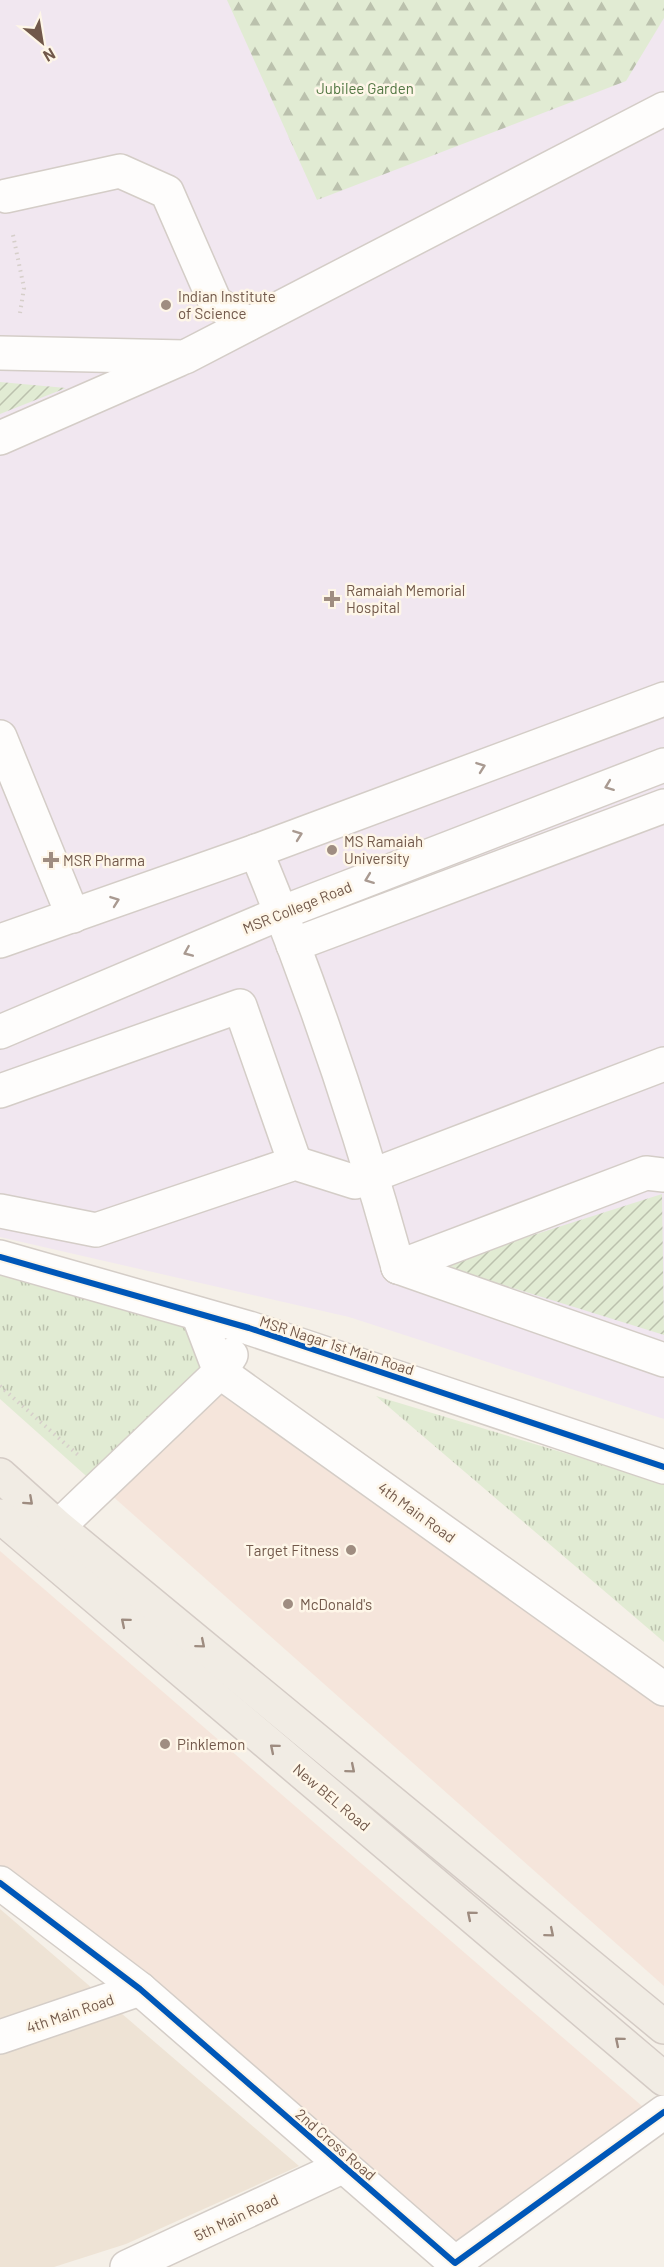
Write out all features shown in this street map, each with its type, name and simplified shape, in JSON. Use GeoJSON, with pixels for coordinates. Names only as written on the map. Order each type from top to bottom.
{"type":"FeatureCollection","features":[{"type":"Feature","properties":{"kind":"main road"},"geometry":{"type":"LineString","coordinates":[[0,1474],[58,1527],[664,2027]]}},
{"type":"Feature","properties":{"kind":"main road","name":"New BEL Road"},"geometry":{"type":"LineString","coordinates":[[0,1516],[664,2079]]}},
{"type":"Feature","properties":{"kind":"street"},"geometry":{"type":"LineString","coordinates":[[0,438],[185,357],[664,109]]}},
{"type":"Feature","properties":{"kind":"street"},"geometry":{"type":"LineString","coordinates":[[6,196],[120,171],[167,192],[215,302],[248,324]]}},
{"type":"Feature","properties":{"kind":"street"},"geometry":{"type":"LineString","coordinates":[[0,353],[185,357]]}},
{"type":"Feature","properties":{"kind":"street"},"geometry":{"type":"LineString","coordinates":[[0,940],[256,851],[664,699]]}},
{"type":"Feature","properties":{"kind":"street"},"geometry":{"type":"LineString","coordinates":[[0,737],[73,916]]}},
{"type":"Feature","properties":{"kind":"street","name":"MSR College Road"},"geometry":{"type":"LineString","coordinates":[[0,1032],[281,913],[664,765]]}},
{"type":"Feature","properties":{"kind":"street"},"geometry":{"type":"LineString","coordinates":[[293,945],[664,806]]}},
{"type":"Feature","properties":{"kind":"street"},"geometry":{"type":"LineString","coordinates":[[256,851],[293,945],[372,1175],[398,1267]]}},
{"type":"Feature","properties":{"kind":"street"},"geometry":{"type":"LineString","coordinates":[[0,1091],[240,1006],[296,1163]]}},
{"type":"Feature","properties":{"kind":"street"},"geometry":{"type":"LineString","coordinates":[[0,1211],[96,1230],[296,1163],[356,1182],[664,1064]]}},
{"type":"Feature","properties":{"kind":"street"},"geometry":{"type":"LineString","coordinates":[[398,1267],[645,1173],[664,1175]]}},
{"type":"Feature","properties":{"kind":"street","name":"MSR Nagar 1st Main Road"},"geometry":{"type":"LineString","coordinates":[[0,1257],[249,1329],[664,1467]]}},
{"type":"Feature","properties":{"kind":"street"},"geometry":{"type":"LineString","coordinates":[[398,1267],[664,1360]]}},
{"type":"Feature","properties":{"kind":"street"},"geometry":{"type":"LineString","coordinates":[[198,1314],[220,1372]]}},
{"type":"Feature","properties":{"kind":"street"},"geometry":{"type":"LineString","coordinates":[[58,1527],[220,1372],[249,1329]]}},
{"type":"Feature","properties":{"kind":"street","name":"4th Main Road"},"geometry":{"type":"LineString","coordinates":[[220,1372],[664,1689]]}},
{"type":"Feature","properties":{"kind":"street","name":"2nd Cross Road"},"geometry":{"type":"LineString","coordinates":[[0,1883],[140,1989],[455,2263],[664,2112]]}},
{"type":"Feature","properties":{"kind":"street","name":"4th Main Road"},"geometry":{"type":"LineString","coordinates":[[0,2037],[140,1989]]}},
{"type":"Feature","properties":{"kind":"street","name":"5th Main Road"},"geometry":{"type":"LineString","coordinates":[[127,2267],[344,2166]]}},
{"type":"Feature","properties":{"kind":"path"},"geometry":{"type":"LineString","coordinates":[[6,196],[24,288],[20,316]]}},
{"type":"Feature","properties":{"kind":"path"},"geometry":{"type":"LineString","coordinates":[[0,1386],[85,1461]]}},
{"type":"Feature","properties":{"kind":"shaded area","name":"MS Ramaiah University"},"geometry":{"type":"Polygon","coordinates":[[[0,0],[664,0],[664,1419],[349,1317],[0,1237],[0,0]]]}},
{"type":"Feature","properties":{"kind":"shaded area"},"geometry":{"type":"Polygon","coordinates":[[[225,1383],[664,1703],[664,1986],[109,1493],[225,1383]]]}},
{"type":"Feature","properties":{"kind":"shaded area"},"geometry":{"type":"Polygon","coordinates":[[[0,1551],[642,2106],[447,2267],[433,2267],[0,1880],[0,1551]]]}},
{"type":"Feature","properties":{"kind":"shaded area"},"geometry":{"type":"Polygon","coordinates":[[[0,1909],[299,2166],[126,2244],[54,2267],[0,2267],[0,1909]]]}},
{"type":"Feature","properties":{"kind":"green space","name":"Jubilee Garden"},"geometry":{"type":"Polygon","coordinates":[[[227,0],[664,0],[664,18],[626,81],[317,200],[227,0]]]}},
{"type":"Feature","properties":{"kind":"green space"},"geometry":{"type":"Polygon","coordinates":[[[0,382],[66,388],[0,414],[0,382]]]}},
{"type":"Feature","properties":{"kind":"green space"},"geometry":{"type":"Polygon","coordinates":[[[662,1194],[664,1335],[439,1265],[662,1194]]]}},
{"type":"Feature","properties":{"kind":"green space"},"geometry":{"type":"Polygon","coordinates":[[[0,1273],[184,1325],[203,1343],[204,1368],[94,1483],[0,1399],[0,1273]]]}},
{"type":"Feature","properties":{"kind":"green space"},"geometry":{"type":"Polygon","coordinates":[[[376,1396],[664,1483],[664,1642],[376,1396]]]}},
{"type":"Feature","properties":{"kind":"cycle path"},"geometry":{"type":"LineString","coordinates":[[0,1257],[249,1328],[664,1467]]}},
{"type":"Feature","properties":{"kind":"cycle path"},"geometry":{"type":"LineString","coordinates":[[0,1883],[140,1989],[455,2263],[664,2112]]}},
{"type":"Feature","properties":{"kind":"place","name":"Indian Institute of Science"},"geometry":{"type":"Point","coordinates":[166,305]}},
{"type":"Feature","properties":{"kind":"place","name":"Ramaiah Memorial Hospital"},"geometry":{"type":"Point","coordinates":[332,599]}},
{"type":"Feature","properties":{"kind":"place","name":"MS Ramaiah University"},"geometry":{"type":"Point","coordinates":[332,850]}},
{"type":"Feature","properties":{"kind":"place","name":"MSR Pharma"},"geometry":{"type":"Point","coordinates":[51,860]}},
{"type":"Feature","properties":{"kind":"place","name":"Target Fitness"},"geometry":{"type":"Point","coordinates":[351,1550]}},
{"type":"Feature","properties":{"kind":"place","name":"McDonald's"},"geometry":{"type":"Point","coordinates":[288,1604]}},
{"type":"Feature","properties":{"kind":"place","name":"Pinklemon"},"geometry":{"type":"Point","coordinates":[165,1744]}}]}
